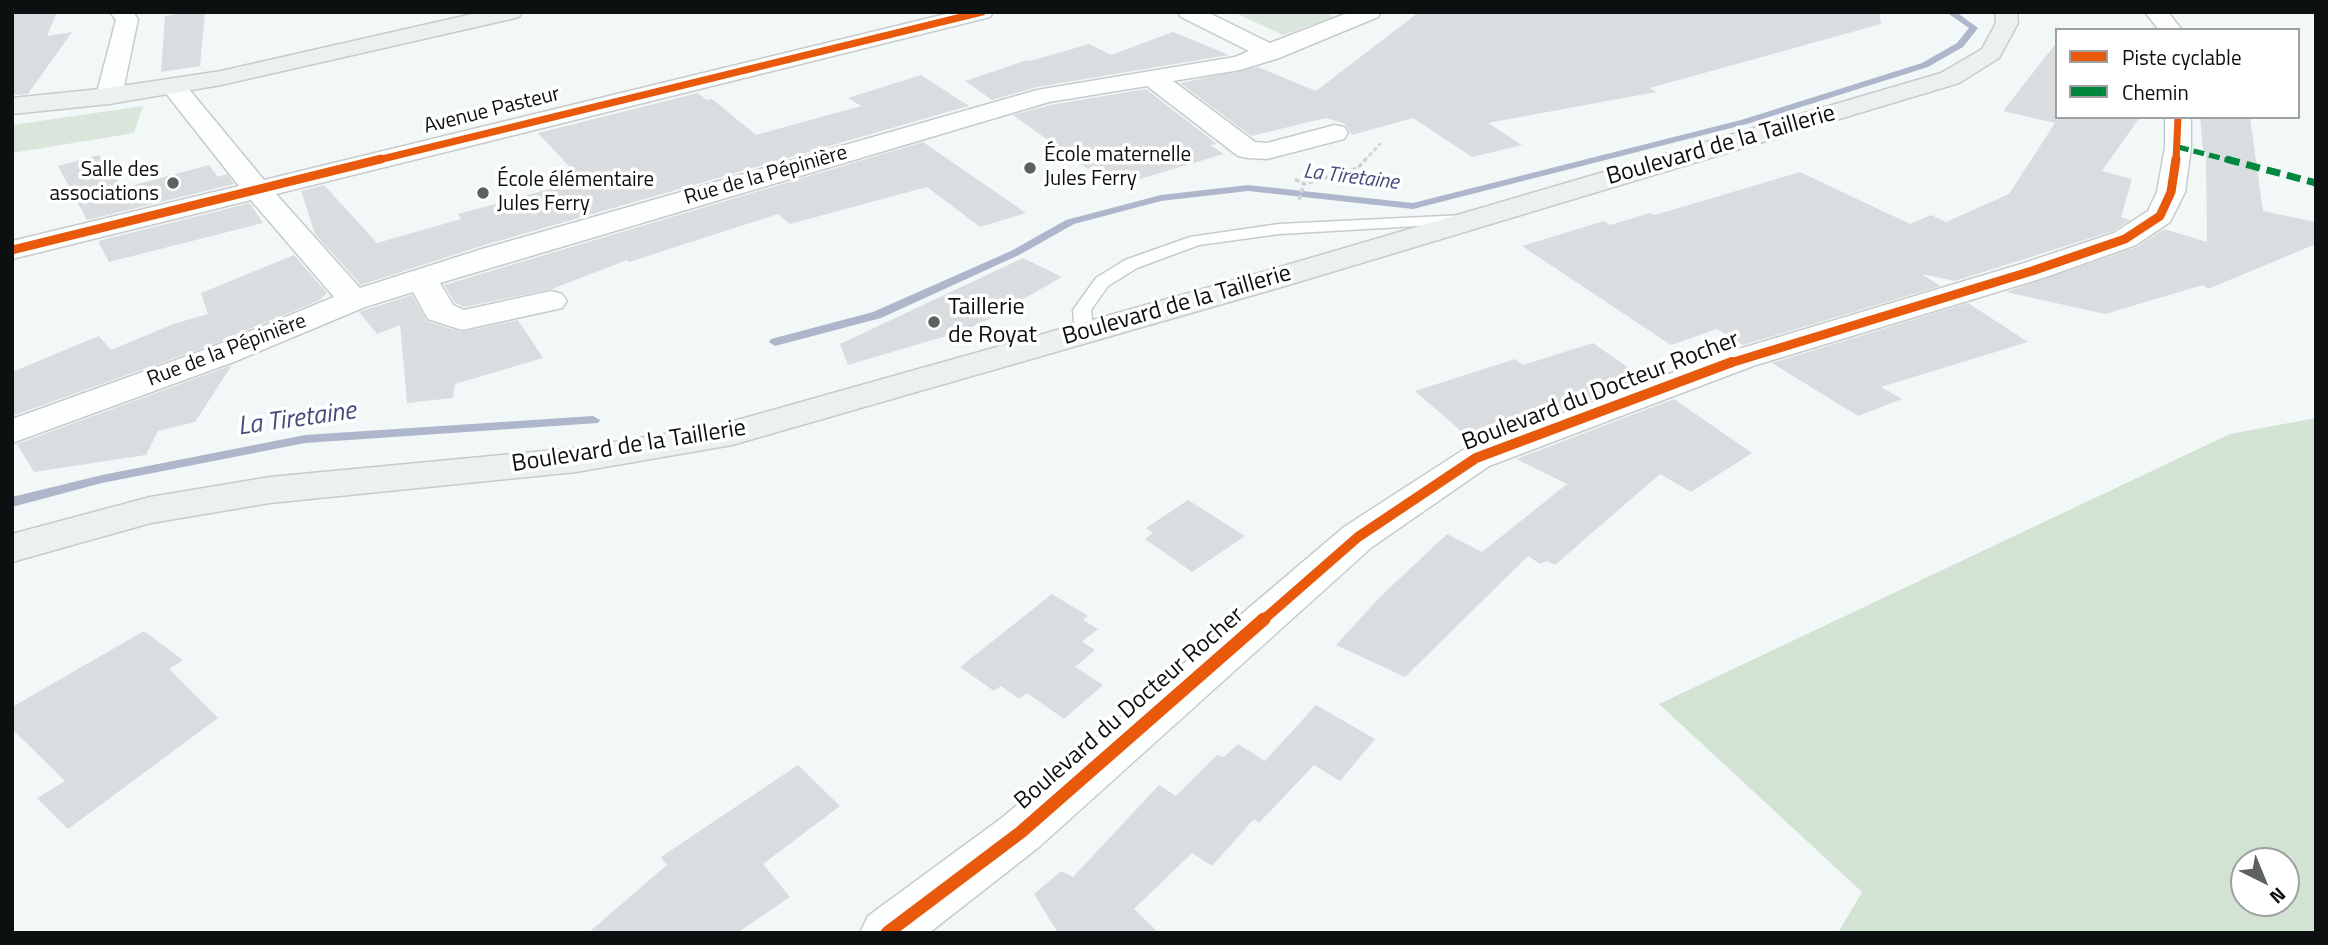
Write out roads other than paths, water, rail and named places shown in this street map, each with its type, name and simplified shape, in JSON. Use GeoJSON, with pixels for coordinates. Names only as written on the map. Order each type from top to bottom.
{"type":"FeatureCollection","features":[{"type":"Feature","properties":{"kind":"main road"},"geometry":{"type":"LineString","coordinates":[[12,106],[174,87],[281,66],[511,12]]}},
{"type":"Feature","properties":{"kind":"main road","name":"Boulevard de la Taillerie"},"geometry":{"type":"LineString","coordinates":[[12,548],[150,510],[270,490],[576,460],[719,437],[1950,78],[1991,53],[2007,23],[2006,12]]}},
{"type":"Feature","properties":{"kind":"street"},"geometry":{"type":"LineString","coordinates":[[109,96],[127,19],[121,12]]}},
{"type":"Feature","properties":{"kind":"street","name":"Avenue Pasteur"},"geometry":{"type":"LineString","coordinates":[[12,250],[982,12]]}},
{"type":"Feature","properties":{"kind":"street"},"geometry":{"type":"LineString","coordinates":[[1189,12],[1271,53]]}},
{"type":"Feature","properties":{"kind":"street","name":"Rue de la Pépinière"},"geometry":{"type":"LineString","coordinates":[[12,432],[224,354],[354,300],[422,278],[1046,94],[1240,63],[1370,12]]}},
{"type":"Feature","properties":{"kind":"street"},"geometry":{"type":"LineString","coordinates":[[2156,12],[2169,28]]}},
{"type":"Feature","properties":{"kind":"street"},"geometry":{"type":"LineString","coordinates":[[1151,77],[1248,150],[1268,151],[1335,134]]}},
{"type":"Feature","properties":{"kind":"street"},"geometry":{"type":"LineString","coordinates":[[174,87],[256,188],[354,300]]}},
{"type":"Feature","properties":{"kind":"street","name":"Boulevard du Docteur Rocher"},"geometry":{"type":"LineString","coordinates":[[887,933],[1021,832],[1358,537],[1476,458],[1741,359],[2043,268],[2125,239],[2160,216],[2171,192],[2178,147],[2178,119]]}},
{"type":"Feature","properties":{"kind":"street"},"geometry":{"type":"LineString","coordinates":[[422,278],[440,313],[462,320],[551,301]]}},
{"type":"Feature","properties":{"kind":"lane"},"geometry":{"type":"LineString","coordinates":[[1084,332],[1082,310],[1102,282],[1131,264],[1196,240],[1279,229],[1466,220]]}},
{"type":"Feature","properties":{"kind":"waterway","name":"La Tiretaine"},"geometry":{"type":"LineString","coordinates":[[775,342],[877,315],[1015,253],[1070,222],[1161,198],[1248,188],[1413,206],[1744,122],[1925,65],[1960,45],[1974,28],[1950,12]]}},
{"type":"Feature","properties":{"kind":"waterway","name":"La Tiretaine"},"geometry":{"type":"LineString","coordinates":[[12,502],[102,479],[305,439],[593,420]]}},
{"type":"Feature","properties":{"kind":"place","name":"École maternelle Jules Ferry"},"geometry":{"type":"Point","coordinates":[1030,168]}},
{"type":"Feature","properties":{"kind":"place","name":"Salle des associations"},"geometry":{"type":"Point","coordinates":[173,183]}},
{"type":"Feature","properties":{"kind":"place","name":"École élémentaire Jules Ferry"},"geometry":{"type":"Point","coordinates":[483,193]}},
{"type":"Feature","properties":{"kind":"place","name":"Taillerie de Royat"},"geometry":{"type":"Point","coordinates":[934,322]}}]}
